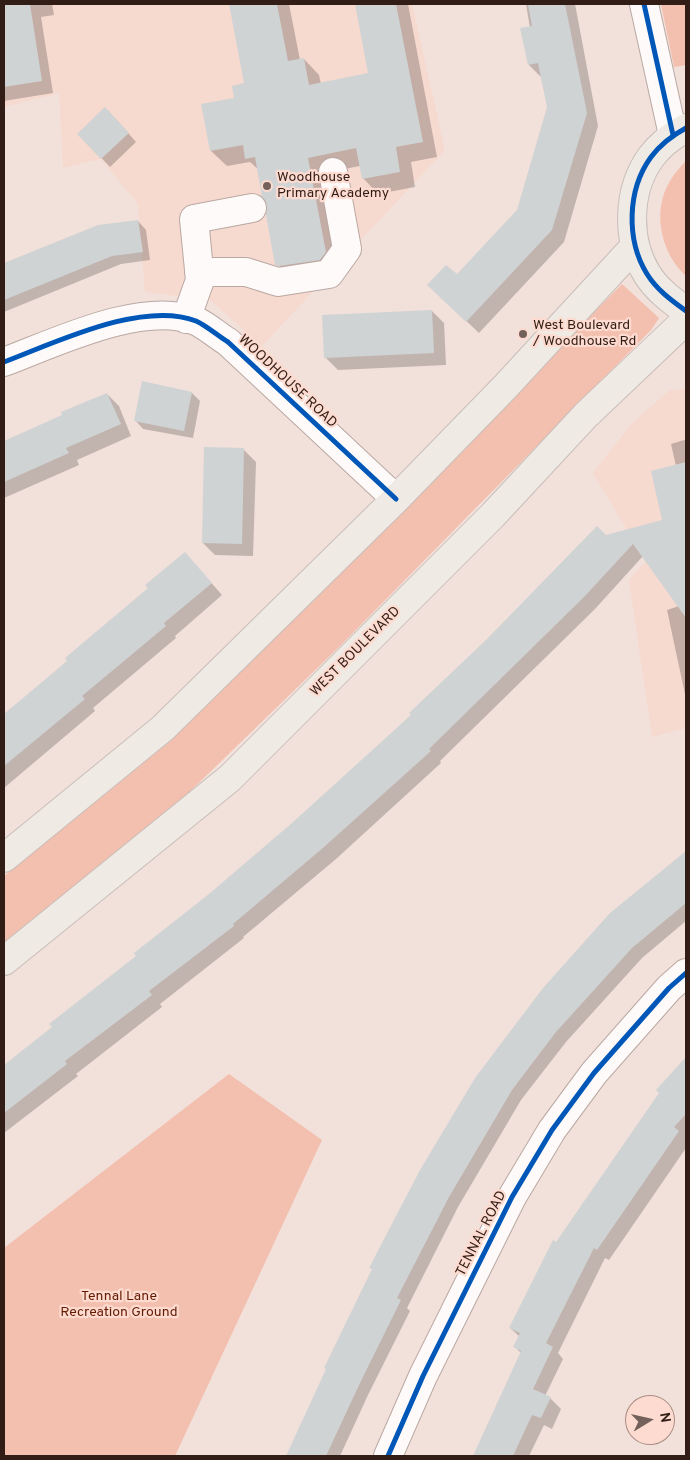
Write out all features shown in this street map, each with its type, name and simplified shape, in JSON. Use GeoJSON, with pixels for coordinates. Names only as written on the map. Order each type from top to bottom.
{"type":"FeatureCollection","features":[{"type":"Feature","properties":{"kind":"main road"},"geometry":{"type":"LineString","coordinates":[[680,132],[651,158],[637,185],[631,215],[635,246],[647,274],[666,298],[686,311]]}},
{"type":"Feature","properties":{"kind":"main road"},"geometry":{"type":"LineString","coordinates":[[4,858],[163,728],[396,499],[506,386],[635,246]]}},
{"type":"Feature","properties":{"kind":"main road","name":"WEST BOULEVARD"},"geometry":{"type":"LineString","coordinates":[[4,961],[230,778],[492,515],[586,415],[686,320]]}},
{"type":"Feature","properties":{"kind":"street"},"geometry":{"type":"LineString","coordinates":[[644,4],[680,132]]}},
{"type":"Feature","properties":{"kind":"street"},"geometry":{"type":"LineString","coordinates":[[199,272],[246,272],[278,282],[329,274],[347,249],[333,172]]}},
{"type":"Feature","properties":{"kind":"street"},"geometry":{"type":"LineString","coordinates":[[186,319],[200,280],[194,218],[252,208]]}},
{"type":"Feature","properties":{"kind":"street","name":"WOODHOUSE ROAD"},"geometry":{"type":"LineString","coordinates":[[4,362],[112,322],[163,315],[196,321],[228,342],[396,499]]}},
{"type":"Feature","properties":{"kind":"street","name":"TENNAL ROAD"},"geometry":{"type":"LineString","coordinates":[[388,1456],[423,1376],[512,1197],[552,1130],[594,1073],[669,988],[686,973]]}},
{"type":"Feature","properties":{"kind":"shaded area","name":"Woodhouse Primary Academy"},"geometry":{"type":"Polygon","coordinates":[[[4,4],[412,4],[445,150],[262,346],[210,300],[145,292],[138,204],[101,159],[63,168],[59,93],[4,107],[4,4]]]}},
{"type":"Feature","properties":{"kind":"shaded area"},"geometry":{"type":"Polygon","coordinates":[[[686,389],[686,728],[652,737],[629,580],[646,561],[593,473],[632,423],[670,390],[686,389]]]}},
{"type":"Feature","properties":{"kind":"green space"},"geometry":{"type":"Polygon","coordinates":[[[661,4],[686,4],[686,65],[674,67],[661,4]]]}},
{"type":"Feature","properties":{"kind":"green space"},"geometry":{"type":"Polygon","coordinates":[[[686,161],[686,276],[667,250],[660,218],[663,197],[667,187],[675,173],[686,161]]]}},
{"type":"Feature","properties":{"kind":"green space"},"geometry":{"type":"Polygon","coordinates":[[[622,284],[659,318],[651,330],[340,646],[176,805],[4,944],[4,876],[168,743],[622,284]]]}},
{"type":"Feature","properties":{"kind":"green space","name":"Tennal Lane Recreation Ground"},"geometry":{"type":"Polygon","coordinates":[[[229,1074],[322,1140],[175,1456],[4,1456],[4,1248],[229,1074]]]}},
{"type":"Feature","properties":{"kind":"building"},"geometry":{"type":"Polygon","coordinates":[[[4,4],[30,4],[42,81],[4,87],[4,4]]]}},
{"type":"Feature","properties":{"kind":"building"},"geometry":{"type":"Polygon","coordinates":[[[229,4],[277,4],[288,61],[304,58],[309,85],[368,73],[355,4],[396,4],[423,142],[396,147],[400,172],[362,179],[356,148],[308,158],[326,252],[320,260],[275,265],[266,215],[267,205],[262,197],[255,157],[245,159],[243,145],[210,151],[201,104],[234,98],[232,86],[244,83],[229,4]]]}},
{"type":"Feature","properties":{"kind":"building"},"geometry":{"type":"Polygon","coordinates":[[[528,4],[565,4],[587,113],[552,230],[466,322],[427,285],[446,265],[457,274],[517,210],[547,107],[538,63],[528,65],[520,28],[532,26],[528,4]]]}},
{"type":"Feature","properties":{"kind":"building"},"geometry":{"type":"Polygon","coordinates":[[[105,107],[129,133],[101,159],[77,134],[105,107]]]}},
{"type":"Feature","properties":{"kind":"building"},"geometry":{"type":"Polygon","coordinates":[[[138,220],[143,252],[112,256],[4,300],[4,263],[98,225],[138,220]]]}},
{"type":"Feature","properties":{"kind":"building"},"geometry":{"type":"Polygon","coordinates":[[[432,310],[434,353],[324,358],[322,315],[432,310]]]}},
{"type":"Feature","properties":{"kind":"building"},"geometry":{"type":"Polygon","coordinates":[[[142,381],[192,392],[184,431],[134,421],[142,381]]]}},
{"type":"Feature","properties":{"kind":"building"},"geometry":{"type":"Polygon","coordinates":[[[107,393],[121,424],[66,448],[69,453],[4,482],[4,441],[62,415],[61,412],[107,393]]]}},
{"type":"Feature","properties":{"kind":"building"},"geometry":{"type":"Polygon","coordinates":[[[204,447],[244,448],[242,544],[202,543],[204,447]]]}},
{"type":"Feature","properties":{"kind":"building"},"geometry":{"type":"Polygon","coordinates":[[[686,462],[686,618],[633,544],[584,597],[429,749],[431,751],[324,847],[233,924],[234,926],[149,991],[152,995],[65,1061],[67,1064],[4,1113],[4,1065],[52,1027],[49,1024],[136,956],[134,953],[209,894],[292,823],[411,715],[409,713],[487,639],[597,526],[606,535],[662,520],[651,471],[686,462]]]}},
{"type":"Feature","properties":{"kind":"building"},"geometry":{"type":"Polygon","coordinates":[[[185,552],[212,583],[164,623],[166,626],[82,696],[85,699],[4,766],[4,714],[67,661],[65,658],[148,588],[145,585],[185,552]]]}},
{"type":"Feature","properties":{"kind":"building"},"geometry":{"type":"Polygon","coordinates":[[[686,851],[686,903],[632,948],[556,1032],[512,1090],[449,1197],[397,1298],[401,1300],[326,1456],[286,1456],[326,1369],[324,1368],[372,1269],[369,1268],[420,1170],[475,1078],[543,988],[610,913],[686,851]]]}},
{"type":"Feature","properties":{"kind":"building"},"geometry":{"type":"Polygon","coordinates":[[[686,1057],[686,1114],[674,1127],[679,1131],[597,1250],[594,1248],[546,1343],[553,1347],[533,1389],[551,1397],[541,1418],[532,1415],[513,1456],[473,1456],[521,1351],[513,1347],[520,1333],[509,1328],[553,1240],[556,1242],[659,1093],[656,1090],[686,1057]]]}},
{"type":"Feature","properties":{"kind":"cycle path"},"geometry":{"type":"LineString","coordinates":[[644,4],[673,135]]}},
{"type":"Feature","properties":{"kind":"cycle path"},"geometry":{"type":"LineString","coordinates":[[686,128],[658,148],[651,157],[637,184],[632,215],[635,246],[647,274],[660,290],[686,311]]}},
{"type":"Feature","properties":{"kind":"cycle path"},"geometry":{"type":"LineString","coordinates":[[4,362],[73,335],[125,320],[150,316],[174,316],[196,321],[228,342],[396,499]]}},
{"type":"Feature","properties":{"kind":"cycle path"},"geometry":{"type":"LineString","coordinates":[[388,1456],[423,1376],[512,1197],[552,1130],[594,1073],[669,988],[686,973]]}},
{"type":"Feature","properties":{"kind":"place","name":"Woodhouse Primary Academy"},"geometry":{"type":"Point","coordinates":[267,186]}},
{"type":"Feature","properties":{"kind":"place","name":"West Boulevard / Woodhouse Rd"},"geometry":{"type":"Point","coordinates":[523,334]}}]}
